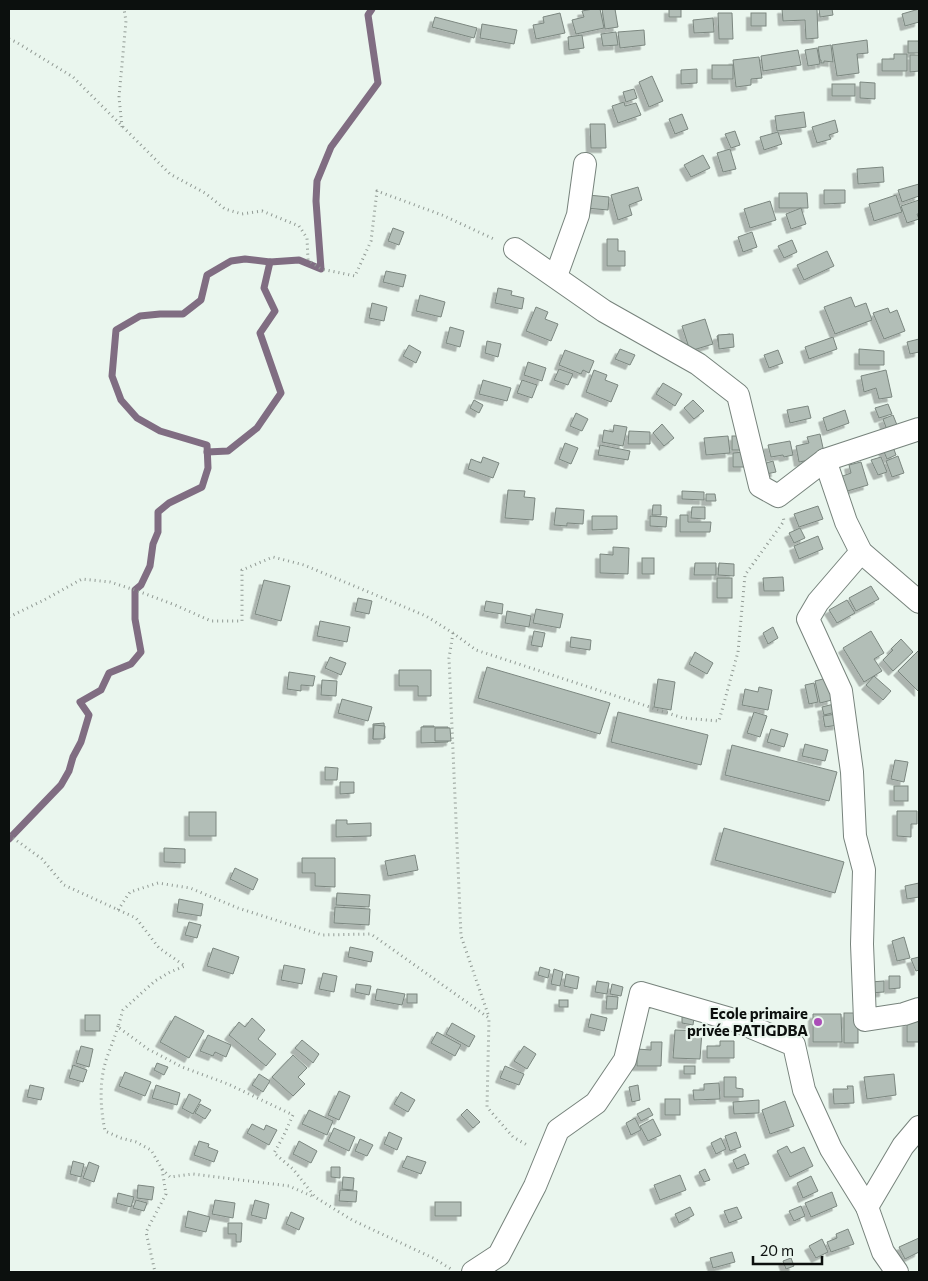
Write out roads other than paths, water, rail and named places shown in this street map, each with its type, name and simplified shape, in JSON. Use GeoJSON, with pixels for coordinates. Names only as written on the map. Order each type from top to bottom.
{"type":"FeatureCollection","features":[{"type":"Feature","properties":{"kind":"street"},"geometry":{"type":"LineString","coordinates":[[556,276],[578,215],[585,164]]}},
{"type":"Feature","properties":{"kind":"street"},"geometry":{"type":"LineString","coordinates":[[515,249],[604,311],[698,364],[738,395],[760,486],[778,496],[825,460],[919,429]]}},
{"type":"Feature","properties":{"kind":"street"},"geometry":{"type":"LineString","coordinates":[[825,460],[846,522],[861,552],[919,602]]}},
{"type":"Feature","properties":{"kind":"street"},"geometry":{"type":"LineString","coordinates":[[861,552],[818,602],[808,619],[841,691],[852,772],[855,836],[864,870],[862,944],[865,1020],[919,1010]]}},
{"type":"Feature","properties":{"kind":"street"},"geometry":{"type":"LineString","coordinates":[[473,1272],[499,1255],[535,1186],[558,1130],[596,1103],[625,1060],[641,993],[734,1020],[794,1044],[804,1090],[831,1150],[867,1207],[883,1252],[897,1272]]}},
{"type":"Feature","properties":{"kind":"street"},"geometry":{"type":"LineString","coordinates":[[867,1207],[904,1146],[919,1127]]}},
{"type":"Feature","properties":{"kind":"waterway"},"geometry":{"type":"LineString","coordinates":[[9,839],[61,785],[69,771],[73,757],[81,742],[89,715],[80,702],[101,690],[109,673],[131,664],[141,652],[135,619],[135,590],[141,585],[150,566],[153,544],[158,532],[158,512],[169,503],[202,487],[208,468],[207,445],[160,431],[137,418],[121,400],[112,376],[116,330],[140,316],[183,314],[201,300],[207,275],[231,261],[245,259],[270,262],[299,260],[321,269],[316,201],[317,181],[331,147],[378,83],[368,15],[372,9]]}},
{"type":"Feature","properties":{"kind":"waterway"},"geometry":{"type":"LineString","coordinates":[[207,452],[228,451],[257,428],[281,393],[260,333],[275,311],[264,288],[270,262]]}},
{"type":"Feature","properties":{"kind":"place","name":"Ecole primaire privée PATIGDBA"},"geometry":{"type":"Point","coordinates":[818,1022]}}]}
